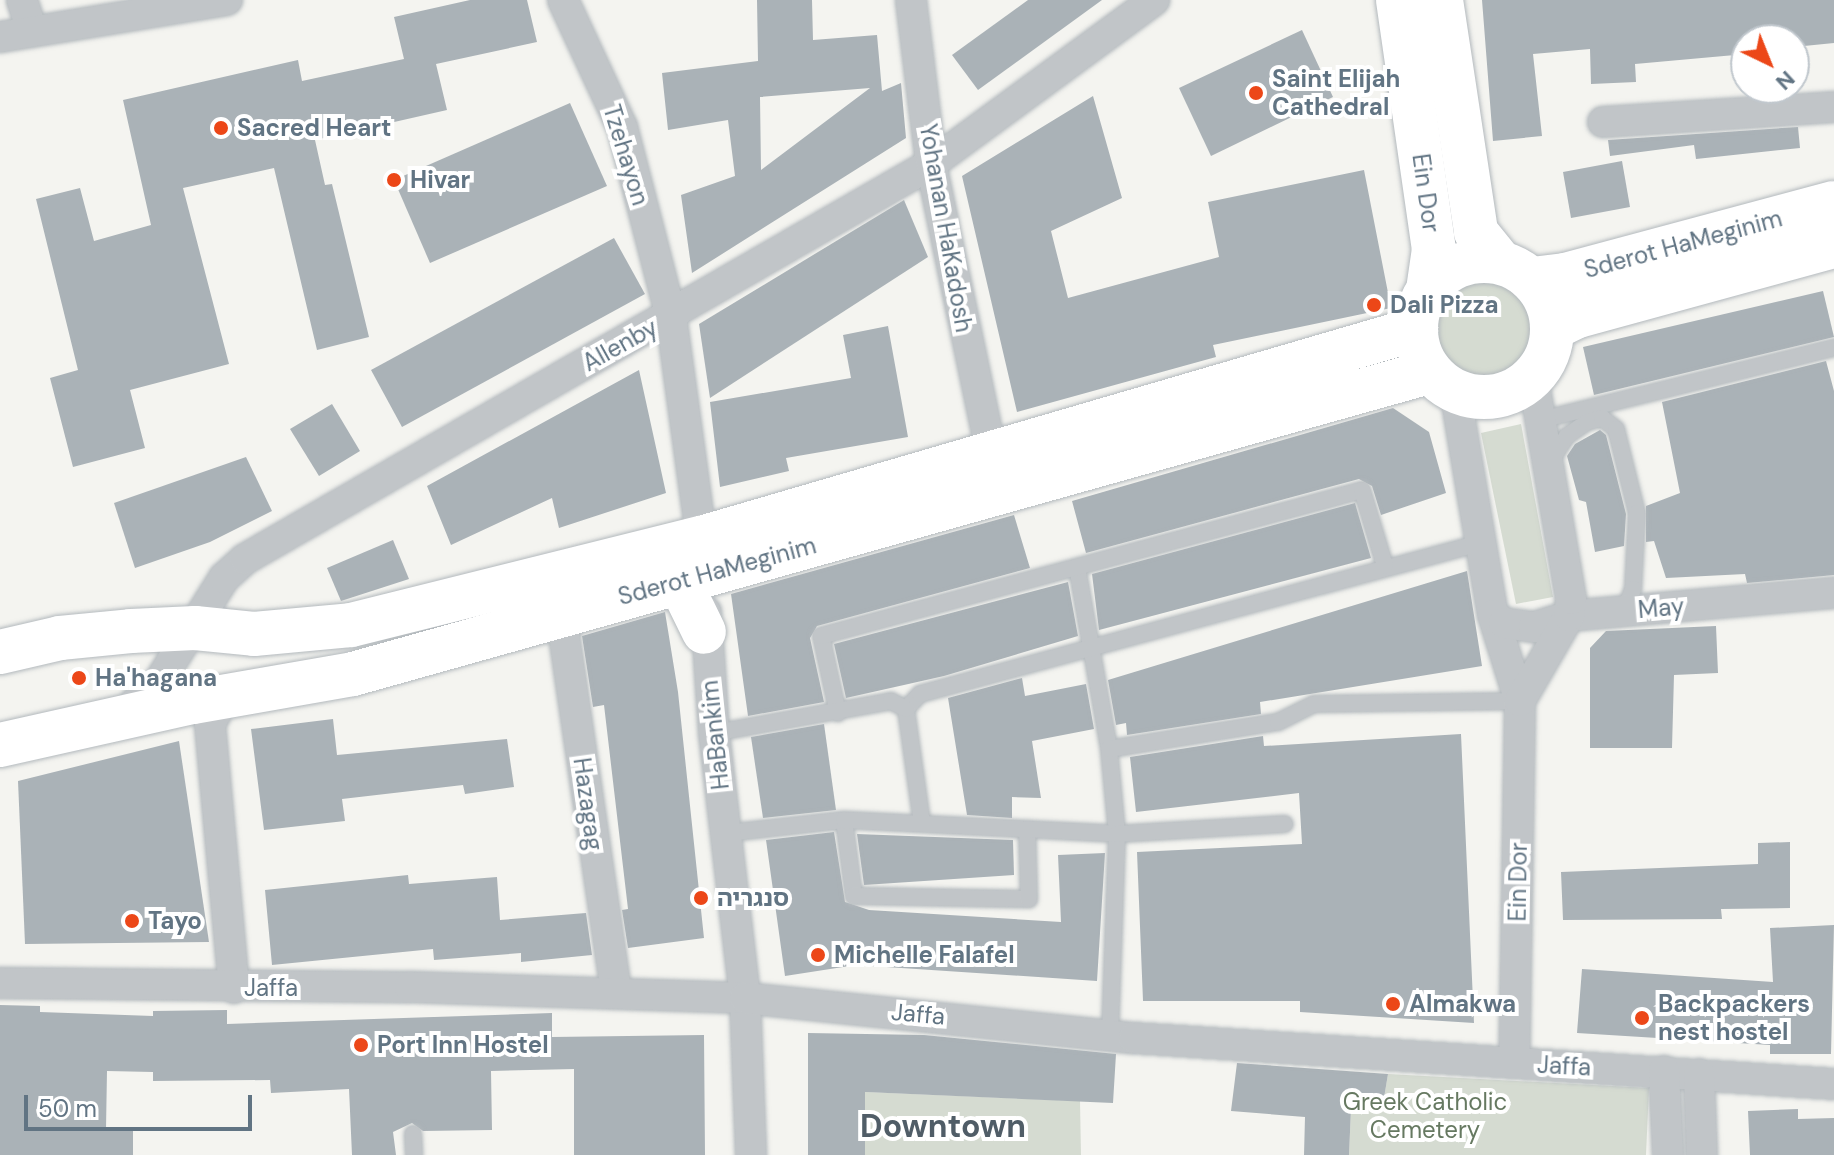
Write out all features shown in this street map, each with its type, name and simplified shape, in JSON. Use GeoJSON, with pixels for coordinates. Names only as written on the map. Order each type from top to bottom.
{"type":"FeatureCollection","features":[{"type":"Feature","properties":{"kind":"street"},"geometry":{"type":"LineString","coordinates":[[22,0],[32,31]]}},
{"type":"Feature","properties":{"kind":"street"},"geometry":{"type":"LineString","coordinates":[[0,37],[227,0]]}},
{"type":"Feature","properties":{"kind":"street","name":"Tzehayon"},"geometry":{"type":"LineString","coordinates":[[563,0],[622,127],[671,316]]}},
{"type":"Feature","properties":{"kind":"street","name":"Yohanan HaKadosh"},"geometry":{"type":"LineString","coordinates":[[911,0],[931,164],[992,455]]}},
{"type":"Feature","properties":{"kind":"street","name":"Allenby"},"geometry":{"type":"LineString","coordinates":[[118,717],[159,682],[224,578],[245,559],[931,164],[1154,0]]}},
{"type":"Feature","properties":{"kind":"street","name":"Ein Dor"},"geometry":{"type":"LineString","coordinates":[[1398,0],[1434,249],[1422,310]]}},
{"type":"Feature","properties":{"kind":"street","name":"Ein Dor"},"geometry":{"type":"LineString","coordinates":[[1441,0],[1476,232],[1516,271]]}},
{"type":"Feature","properties":{"kind":"street"},"geometry":{"type":"LineString","coordinates":[[1603,122],[1834,107]]}},
{"type":"Feature","properties":{"kind":"street","name":"Sderot HaMeginim"},"geometry":{"type":"LineString","coordinates":[[1516,271],[1565,275],[1834,203]]}},
{"type":"Feature","properties":{"kind":"street","name":"Sderot HaMeginim"},"geometry":{"type":"LineString","coordinates":[[1553,328],[1578,316],[1834,246]]}},
{"type":"Feature","properties":{"kind":"street"},"geometry":{"type":"LineString","coordinates":[[1460,265],[1516,271],[1550,310],[1553,328],[1548,354],[1533,377],[1497,397],[1442,382],[1418,350],[1422,310],[1460,265]]}},
{"type":"Feature","properties":{"kind":"street","name":"Sderot HaMeginim"},"geometry":{"type":"LineString","coordinates":[[0,745],[118,717],[353,674],[561,614],[992,455],[1422,310]]}},
{"type":"Feature","properties":{"kind":"street"},"geometry":{"type":"LineString","coordinates":[[671,316],[704,632]]}},
{"type":"Feature","properties":{"kind":"street","name":"Ein Dor"},"geometry":{"type":"LineString","coordinates":[[1520,701],[1569,616],[1570,577],[1533,377]]}},
{"type":"Feature","properties":{"kind":"street","name":"Ein Dor"},"geometry":{"type":"LineString","coordinates":[[1442,382],[1480,543],[1493,615],[1520,701],[1514,1063]]}},
{"type":"Feature","properties":{"kind":"street","name":"Sderot HaMeginim"},"geometry":{"type":"LineString","coordinates":[[0,652],[60,638],[195,628],[254,634],[329,629],[644,552],[695,564],[1442,382]]}},
{"type":"Feature","properties":{"kind":"street","name":"May"},"geometry":{"type":"LineString","coordinates":[[1493,615],[1523,627],[1569,616],[1834,593]]}},
{"type":"Feature","properties":{"kind":"street","name":"Hazagag"},"geometry":{"type":"LineString","coordinates":[[561,614],[616,993]]}},
{"type":"Feature","properties":{"kind":"street","name":"HaBankim"},"geometry":{"type":"LineString","coordinates":[[704,632],[745,998],[751,1155]]}},
{"type":"Feature","properties":{"kind":"street"},"geometry":{"type":"LineString","coordinates":[[226,696],[210,724],[234,988]]}},
{"type":"Feature","properties":{"kind":"street","name":"Jaffa"},"geometry":{"type":"LineString","coordinates":[[0,983],[616,993],[745,998],[1110,1033],[1834,1084]]}},
{"type":"Feature","properties":{"kind":"street"},"geometry":{"type":"LineString","coordinates":[[1664,1071],[1668,1155]]}},
{"type":"Feature","properties":{"kind":"street"},"geometry":{"type":"LineString","coordinates":[[1699,1074],[1702,1155]]}},
{"type":"Feature","properties":{"kind":"lane"},"geometry":{"type":"LineString","coordinates":[[1540,420],[1834,348]]}},
{"type":"Feature","properties":{"kind":"lane"},"geometry":{"type":"LineString","coordinates":[[1550,462],[1567,436],[1587,422],[1602,418],[1616,429],[1637,513],[1633,589],[1624,611]]}},
{"type":"Feature","properties":{"kind":"lane"},"geometry":{"type":"LineString","coordinates":[[838,713],[821,636],[1362,490],[1385,566]]}},
{"type":"Feature","properties":{"kind":"lane"},"geometry":{"type":"LineString","coordinates":[[906,709],[920,694],[1385,566],[1480,543]]}},
{"type":"Feature","properties":{"kind":"lane"},"geometry":{"type":"LineString","coordinates":[[1077,567],[1109,749],[1117,834],[1110,1033]]}},
{"type":"Feature","properties":{"kind":"lane"},"geometry":{"type":"LineString","coordinates":[[714,733],[891,701],[906,709]]}},
{"type":"Feature","properties":{"kind":"lane"},"geometry":{"type":"LineString","coordinates":[[1109,749],[1278,722],[1314,704],[1520,701]]}},
{"type":"Feature","properties":{"kind":"lane"},"geometry":{"type":"LineString","coordinates":[[906,709],[922,823]]}},
{"type":"Feature","properties":{"kind":"lane"},"geometry":{"type":"LineString","coordinates":[[844,820],[854,896],[1029,899],[1027,829]]}},
{"type":"Feature","properties":{"kind":"lane"},"geometry":{"type":"LineString","coordinates":[[727,833],[844,820],[1117,834],[1285,824]]}},
{"type":"Feature","properties":{"kind":"lane"},"geometry":{"type":"LineString","coordinates":[[413,1134],[414,1155]]}},
{"type":"Feature","properties":{"kind":"green space"},"geometry":{"type":"Polygon","coordinates":[[[1485,280],[1503,284],[1519,294],[1529,310],[1533,328],[1529,346],[1519,362],[1503,372],[1485,376],[1467,372],[1451,362],[1441,346],[1437,328],[1441,310],[1451,294],[1467,284],[1485,280]]]}},
{"type":"Feature","properties":{"kind":"green space"},"geometry":{"type":"Polygon","coordinates":[[[1521,424],[1553,597],[1516,604],[1481,433],[1521,424]]]}},
{"type":"Feature","properties":{"kind":"green space","name":"Greek Catholic Cemetery"},"geometry":{"type":"Polygon","coordinates":[[[1388,1074],[1649,1088],[1646,1155],[1349,1155],[1351,1109],[1382,1110],[1388,1074]]]}},
{"type":"Feature","properties":{"kind":"green space"},"geometry":{"type":"Polygon","coordinates":[[[865,1092],[1080,1101],[1081,1155],[865,1155],[865,1092]]]}},
{"type":"Feature","properties":{"kind":"building"},"geometry":{"type":"Polygon","coordinates":[[[470,0],[527,0],[537,42],[436,64],[447,110],[315,140],[325,185],[332,184],[369,337],[317,350],[274,168],[183,188],[229,364],[130,390],[145,448],[73,467],[50,378],[78,370],[36,199],[80,188],[94,241],[151,225],[123,100],[298,60],[302,81],[404,59],[394,17],[470,0]]]}},
{"type":"Feature","properties":{"kind":"building"},"geometry":{"type":"Polygon","coordinates":[[[757,0],[812,0],[813,40],[877,35],[882,91],[901,83],[906,138],[692,273],[681,195],[735,176],[728,120],[668,130],[662,73],[758,61],[757,0]],[[870,88],[760,97],[761,170],[870,88]]]}},
{"type":"Feature","properties":{"kind":"building"},"geometry":{"type":"Polygon","coordinates":[[[1028,0],[1102,0],[978,90],[952,55],[1028,0]]]}},
{"type":"Feature","properties":{"kind":"building"},"geometry":{"type":"Polygon","coordinates":[[[1482,0],[1834,0],[1834,43],[1810,45],[1810,24],[1730,24],[1730,55],[1635,64],[1636,82],[1591,84],[1590,49],[1533,54],[1542,136],[1493,141],[1482,0]]]}},
{"type":"Feature","properties":{"kind":"building","name":"Saint Elijah Cathedral"},"geometry":{"type":"Polygon","coordinates":[[[1302,30],[1333,97],[1211,156],[1179,88],[1302,30]]]}},
{"type":"Feature","properties":{"kind":"building"},"geometry":{"type":"Polygon","coordinates":[[[1093,96],[1122,198],[1051,231],[1068,298],[1219,257],[1208,202],[1364,170],[1391,308],[1213,345],[1216,357],[1017,412],[962,176],[1093,96]]]}},
{"type":"Feature","properties":{"kind":"building"},"geometry":{"type":"Polygon","coordinates":[[[570,103],[607,186],[430,263],[394,180],[570,103]]]}},
{"type":"Feature","properties":{"kind":"building"},"geometry":{"type":"Polygon","coordinates":[[[1798,127],[1800,148],[1696,159],[1694,145],[1610,156],[1608,140],[1798,127]]]}},
{"type":"Feature","properties":{"kind":"building"},"geometry":{"type":"Polygon","coordinates":[[[1622,161],[1630,207],[1571,218],[1563,172],[1622,161]]]}},
{"type":"Feature","properties":{"kind":"building"},"geometry":{"type":"Polygon","coordinates":[[[904,200],[928,257],[710,398],[699,324],[904,200]]]}},
{"type":"Feature","properties":{"kind":"building"},"geometry":{"type":"Polygon","coordinates":[[[614,238],[645,294],[402,427],[371,370],[614,238]]]}},
{"type":"Feature","properties":{"kind":"building"},"geometry":{"type":"Polygon","coordinates":[[[1823,291],[1834,337],[1594,395],[1583,347],[1823,291]]]}},
{"type":"Feature","properties":{"kind":"building"},"geometry":{"type":"Polygon","coordinates":[[[888,326],[908,437],[786,458],[789,471],[720,487],[710,402],[851,378],[843,335],[888,326]]]}},
{"type":"Feature","properties":{"kind":"building"},"geometry":{"type":"Polygon","coordinates":[[[1826,361],[1834,391],[1834,575],[1747,583],[1745,574],[1666,578],[1654,541],[1646,542],[1646,506],[1680,493],[1662,402],[1826,361]]]}},
{"type":"Feature","properties":{"kind":"building"},"geometry":{"type":"Polygon","coordinates":[[[639,370],[666,493],[559,528],[552,498],[451,545],[427,486],[639,370]]]}},
{"type":"Feature","properties":{"kind":"building"},"geometry":{"type":"Polygon","coordinates":[[[332,404],[360,451],[319,476],[290,429],[332,404]]]}},
{"type":"Feature","properties":{"kind":"building"},"geometry":{"type":"Polygon","coordinates":[[[1393,408],[1429,432],[1446,493],[1381,515],[1372,486],[1359,479],[1086,553],[1072,501],[1393,408]]]}},
{"type":"Feature","properties":{"kind":"building"},"geometry":{"type":"Polygon","coordinates":[[[1600,430],[1606,435],[1626,514],[1624,546],[1595,552],[1586,502],[1579,500],[1567,456],[1575,444],[1600,430]]]}},
{"type":"Feature","properties":{"kind":"building"},"geometry":{"type":"Polygon","coordinates":[[[246,457],[272,511],[210,542],[135,568],[114,503],[246,457]]]}},
{"type":"Feature","properties":{"kind":"building"},"geometry":{"type":"Polygon","coordinates":[[[1355,503],[1371,558],[1099,630],[1092,574],[1355,503]]]}},
{"type":"Feature","properties":{"kind":"building"},"geometry":{"type":"Polygon","coordinates":[[[1014,515],[1030,568],[817,626],[810,638],[824,702],[748,716],[731,594],[1014,515]]]}},
{"type":"Feature","properties":{"kind":"building"},"geometry":{"type":"Polygon","coordinates":[[[393,540],[409,579],[341,601],[327,568],[393,540]]]}},
{"type":"Feature","properties":{"kind":"building"},"geometry":{"type":"Polygon","coordinates":[[[1467,571],[1482,666],[1260,702],[1261,714],[1127,735],[1126,723],[1116,725],[1108,680],[1467,571]]]}},
{"type":"Feature","properties":{"kind":"building"},"geometry":{"type":"Polygon","coordinates":[[[1068,582],[1078,636],[944,676],[846,698],[834,644],[1068,582]]]}},
{"type":"Feature","properties":{"kind":"building"},"geometry":{"type":"Polygon","coordinates":[[[665,612],[678,692],[704,938],[628,948],[622,910],[628,909],[604,705],[593,707],[582,636],[665,612]]]}},
{"type":"Feature","properties":{"kind":"building"},"geometry":{"type":"Polygon","coordinates":[[[1716,626],[1718,673],[1674,675],[1672,748],[1590,748],[1590,648],[1606,631],[1716,626]]]}},
{"type":"Feature","properties":{"kind":"building"},"geometry":{"type":"Polygon","coordinates":[[[1022,678],[1025,696],[1086,684],[1094,729],[1032,741],[1041,798],[1012,797],[1012,818],[967,815],[948,698],[1022,678]]]}},
{"type":"Feature","properties":{"kind":"building"},"geometry":{"type":"Polygon","coordinates":[[[333,719],[337,755],[507,739],[514,787],[465,794],[463,785],[342,799],[345,821],[264,830],[251,729],[333,719]]]}},
{"type":"Feature","properties":{"kind":"building"},"geometry":{"type":"Polygon","coordinates":[[[824,724],[836,810],[763,818],[751,737],[824,724]]]}},
{"type":"Feature","properties":{"kind":"building"},"geometry":{"type":"Polygon","coordinates":[[[1461,734],[1474,1023],[1300,1012],[1300,1001],[1143,1001],[1137,852],[1302,844],[1299,793],[1136,812],[1130,757],[1263,736],[1264,746],[1461,734]]]}},
{"type":"Feature","properties":{"kind":"building"},"geometry":{"type":"Polygon","coordinates":[[[179,741],[209,942],[25,944],[18,781],[179,741]]]}},
{"type":"Feature","properties":{"kind":"building"},"geometry":{"type":"Polygon","coordinates":[[[834,832],[845,902],[869,910],[1061,922],[1058,855],[1105,853],[1097,981],[856,965],[785,976],[766,840],[834,832]]]}},
{"type":"Feature","properties":{"kind":"building"},"geometry":{"type":"Polygon","coordinates":[[[857,834],[1013,840],[1014,875],[864,885],[857,834]]]}},
{"type":"Feature","properties":{"kind":"building"},"geometry":{"type":"Polygon","coordinates":[[[1790,842],[1790,908],[1721,909],[1722,919],[1563,920],[1561,872],[1758,864],[1758,843],[1790,842]]]}},
{"type":"Feature","properties":{"kind":"building"},"geometry":{"type":"Polygon","coordinates":[[[408,875],[409,884],[497,877],[500,920],[586,913],[592,955],[521,962],[521,953],[434,960],[433,949],[272,965],[265,890],[408,875]]]}},
{"type":"Feature","properties":{"kind":"building"},"geometry":{"type":"Polygon","coordinates":[[[1834,925],[1831,1054],[1770,1054],[1770,1045],[1577,1033],[1582,969],[1773,982],[1770,928],[1834,925]]]}},
{"type":"Feature","properties":{"kind":"building"},"geometry":{"type":"Polygon","coordinates":[[[0,1005],[40,1006],[40,1012],[153,1016],[153,1011],[227,1010],[227,1024],[552,1013],[552,1037],[704,1035],[705,1155],[574,1155],[574,1069],[491,1071],[492,1130],[423,1131],[412,1123],[393,1132],[396,1155],[352,1155],[349,1089],[271,1093],[270,1080],[153,1081],[153,1072],[107,1071],[106,1129],[133,1129],[133,1155],[0,1155],[0,1005]]]}},
{"type":"Feature","properties":{"kind":"building"},"geometry":{"type":"Polygon","coordinates":[[[808,1033],[924,1035],[1116,1054],[1113,1103],[865,1092],[865,1155],[808,1155],[808,1033]]]}},
{"type":"Feature","properties":{"kind":"building"},"geometry":{"type":"Polygon","coordinates":[[[1237,1063],[1388,1074],[1382,1110],[1351,1109],[1349,1155],[1304,1155],[1305,1117],[1231,1111],[1237,1063]]]}},
{"type":"Feature","properties":{"kind":"building"},"geometry":{"type":"Polygon","coordinates":[[[1798,1109],[1798,1119],[1834,1118],[1834,1155],[1750,1155],[1748,1111],[1798,1109]]]}},
{"type":"Feature","properties":{"kind":"place","name":"Saint Elijah Cathedral"},"geometry":{"type":"Point","coordinates":[1256,93]}},
{"type":"Feature","properties":{"kind":"place","name":"Sacred Heart"},"geometry":{"type":"Point","coordinates":[221,128]}},
{"type":"Feature","properties":{"kind":"place","name":"Hivar"},"geometry":{"type":"Point","coordinates":[394,180]}},
{"type":"Feature","properties":{"kind":"place","name":"Dali Pizza"},"geometry":{"type":"Point","coordinates":[1374,305]}},
{"type":"Feature","properties":{"kind":"place","name":"Ha'hagana"},"geometry":{"type":"Point","coordinates":[79,678]}},
{"type":"Feature","properties":{"kind":"place","name":"סנגריה"},"geometry":{"type":"Point","coordinates":[701,898]}},
{"type":"Feature","properties":{"kind":"place","name":"Tayo"},"geometry":{"type":"Point","coordinates":[132,921]}},
{"type":"Feature","properties":{"kind":"place","name":"Michelle Falafel"},"geometry":{"type":"Point","coordinates":[818,955]}},
{"type":"Feature","properties":{"kind":"place","name":"Almakwa"},"geometry":{"type":"Point","coordinates":[1393,1004]}},
{"type":"Feature","properties":{"kind":"place","name":"Backpackers nest hostel"},"geometry":{"type":"Point","coordinates":[1642,1018]}},
{"type":"Feature","properties":{"kind":"place","name":"Port Inn Hostel"},"geometry":{"type":"Point","coordinates":[361,1045]}},
{"type":"Feature","properties":{"kind":"district","name":"Downtown"},"geometry":{"type":"Point","coordinates":[943,1126]}}]}
